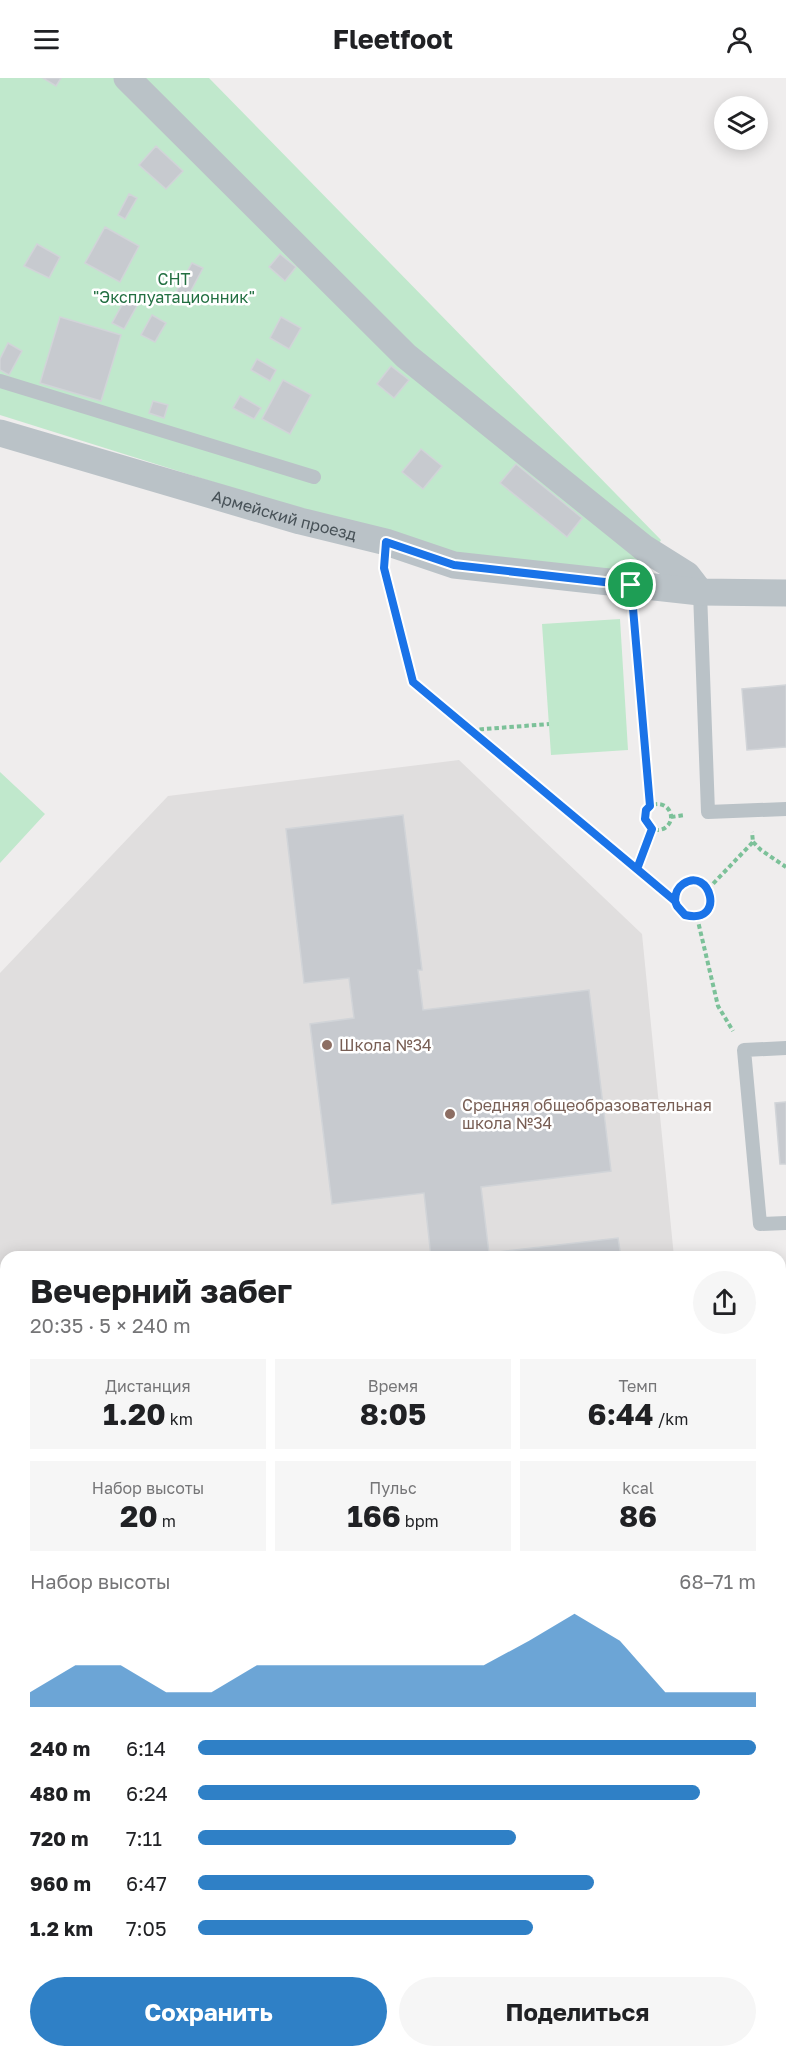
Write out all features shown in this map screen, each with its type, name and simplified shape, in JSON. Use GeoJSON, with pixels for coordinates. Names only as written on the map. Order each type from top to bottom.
{"type":"FeatureCollection","features":[{"type":"Feature","properties":{"kind":"street"},"geometry":{"type":"LineString","coordinates":[[127,78],[406,356],[644,548],[687,575],[700,592]]}},
{"type":"Feature","properties":{"kind":"street","name":"Армейский проезд"},"geometry":{"type":"LineString","coordinates":[[0,433],[300,521],[386,542],[454,565],[700,592],[786,593]]}},
{"type":"Feature","properties":{"kind":"lane"},"geometry":{"type":"LineString","coordinates":[[0,381],[314,477]]}},
{"type":"Feature","properties":{"kind":"lane"},"geometry":{"type":"LineString","coordinates":[[700,592],[708,812],[786,809]]}},
{"type":"Feature","properties":{"kind":"lane"},"geometry":{"type":"LineString","coordinates":[[786,1048],[744,1050],[760,1224],[786,1223]]}},
{"type":"Feature","properties":{"kind":"path"},"geometry":{"type":"LineString","coordinates":[[386,542],[384,568],[413,682],[675,901],[685,915],[697,917],[707,911],[711,900],[708,889],[698,882],[687,882],[678,890],[675,901]]}},
{"type":"Feature","properties":{"kind":"path"},"geometry":{"type":"LineString","coordinates":[[631,585],[650,806]]}},
{"type":"Feature","properties":{"kind":"path"},"geometry":{"type":"LineString","coordinates":[[471,730],[549,724]]}},
{"type":"Feature","properties":{"kind":"path"},"geometry":{"type":"LineString","coordinates":[[662,804],[669,810],[671,817],[665,828],[652,829],[645,819],[646,810],[650,806],[662,804]]}},
{"type":"Feature","properties":{"kind":"path"},"geometry":{"type":"LineString","coordinates":[[752,810],[753,842],[786,867]]}},
{"type":"Feature","properties":{"kind":"path"},"geometry":{"type":"LineString","coordinates":[[637,869],[652,829]]}},
{"type":"Feature","properties":{"kind":"path"},"geometry":{"type":"LineString","coordinates":[[708,889],[753,842]]}},
{"type":"Feature","properties":{"kind":"path"},"geometry":{"type":"LineString","coordinates":[[697,917],[718,1005],[744,1050]]}},
{"type":"Feature","properties":{"kind":"shaded area","name":"Школа №34"},"geometry":{"type":"Polygon","coordinates":[[[459,760],[642,934],[673,1251],[0,1251],[0,973],[168,796],[459,760]]]}},
{"type":"Feature","properties":{"kind":"green space","name":"СНТ \"Эксплуатационник\""},"geometry":{"type":"Polygon","coordinates":[[[0,78],[209,78],[661,540],[639,580],[464,561],[0,415],[0,78]]]}},
{"type":"Feature","properties":{"kind":"green space"},"geometry":{"type":"Polygon","coordinates":[[[620,619],[628,750],[551,755],[542,624],[620,619]]]}},
{"type":"Feature","properties":{"kind":"green space"},"geometry":{"type":"Polygon","coordinates":[[[0,772],[45,814],[0,863],[0,772]]]}},
{"type":"Feature","properties":{"kind":"building"},"geometry":{"type":"Polygon","coordinates":[[[43,78],[61,78],[56,86],[43,78]]]}},
{"type":"Feature","properties":{"kind":"building"},"geometry":{"type":"Polygon","coordinates":[[[156,146],[183,171],[166,189],[139,165],[156,146]]]}},
{"type":"Feature","properties":{"kind":"building"},"geometry":{"type":"Polygon","coordinates":[[[129,194],[137,198],[125,219],[118,215],[129,194]]]}},
{"type":"Feature","properties":{"kind":"building"},"geometry":{"type":"Polygon","coordinates":[[[105,227],[139,246],[120,282],[85,263],[105,227]]]}},
{"type":"Feature","properties":{"kind":"building"},"geometry":{"type":"Polygon","coordinates":[[[37,244],[60,257],[49,278],[24,266],[37,244]]]}},
{"type":"Feature","properties":{"kind":"building"},"geometry":{"type":"Polygon","coordinates":[[[280,254],[296,267],[285,281],[269,267],[280,254]]]}},
{"type":"Feature","properties":{"kind":"building"},"geometry":{"type":"Polygon","coordinates":[[[192,263],[203,268],[187,298],[176,292],[192,263]]]}},
{"type":"Feature","properties":{"kind":"building"},"geometry":{"type":"Polygon","coordinates":[[[127,296],[139,302],[124,329],[112,323],[127,296]]]}},
{"type":"Feature","properties":{"kind":"building"},"geometry":{"type":"Polygon","coordinates":[[[152,315],[166,323],[155,342],[141,335],[152,315]]]}},
{"type":"Feature","properties":{"kind":"building"},"geometry":{"type":"Polygon","coordinates":[[[60,317],[121,335],[101,401],[40,383],[60,317]]]}},
{"type":"Feature","properties":{"kind":"building"},"geometry":{"type":"Polygon","coordinates":[[[281,317],[301,328],[289,349],[270,338],[281,317]]]}},
{"type":"Feature","properties":{"kind":"building"},"geometry":{"type":"Polygon","coordinates":[[[8,343],[22,351],[9,375],[0,370],[0,359],[8,343]]]}},
{"type":"Feature","properties":{"kind":"building"},"geometry":{"type":"Polygon","coordinates":[[[257,359],[276,370],[270,381],[251,370],[257,359]]]}},
{"type":"Feature","properties":{"kind":"building"},"geometry":{"type":"Polygon","coordinates":[[[391,366],[409,380],[394,398],[377,384],[391,366]]]}},
{"type":"Feature","properties":{"kind":"building"},"geometry":{"type":"Polygon","coordinates":[[[283,380],[311,395],[290,434],[262,419],[283,380]]]}},
{"type":"Feature","properties":{"kind":"building"},"geometry":{"type":"Polygon","coordinates":[[[240,396],[261,408],[254,419],[233,408],[240,396]]]}},
{"type":"Feature","properties":{"kind":"building"},"geometry":{"type":"Polygon","coordinates":[[[153,401],[168,405],[164,418],[149,413],[153,401]]]}},
{"type":"Feature","properties":{"kind":"building"},"geometry":{"type":"Polygon","coordinates":[[[421,449],[442,466],[423,489],[402,472],[421,449]]]}},
{"type":"Feature","properties":{"kind":"building"},"geometry":{"type":"Polygon","coordinates":[[[516,464],[582,518],[567,537],[500,483],[516,464]]]}},
{"type":"Feature","properties":{"kind":"building"},"geometry":{"type":"Polygon","coordinates":[[[786,685],[786,747],[747,750],[742,689],[786,685]]]}},
{"type":"Feature","properties":{"kind":"building"},"geometry":{"type":"Polygon","coordinates":[[[403,815],[422,970],[418,970],[423,1010],[589,990],[611,1171],[481,1187],[489,1251],[430,1251],[424,1193],[332,1204],[310,1024],[354,1018],[349,978],[304,983],[286,829],[403,815]]]}},
{"type":"Feature","properties":{"kind":"building"},"geometry":{"type":"Polygon","coordinates":[[[786,1102],[786,1164],[780,1164],[775,1103],[786,1102]]]}},
{"type":"Feature","properties":{"kind":"building"},"geometry":{"type":"Polygon","coordinates":[[[618,1238],[620,1251],[506,1251],[618,1238]]]}},
{"type":"Feature","properties":{"kind":"place","name":"Школа №34"},"geometry":{"type":"Point","coordinates":[327,1045]}},
{"type":"Feature","properties":{"kind":"place","name":"Средняя общеобразовательная школа №34"},"geometry":{"type":"Point","coordinates":[450,1114]}},
{"type":"Feature","properties":{"kind":"route"},"geometry":{"type":"LineString","coordinates":[[631,585],[454,565],[386,542],[384,568],[413,682],[675,901],[680,911],[685,915],[697,917],[707,911],[710,905],[710,894],[704,885],[693,881],[687,882],[678,890],[675,901],[637,869],[652,829],[645,819],[646,810],[650,806],[631,585]]}}]}
